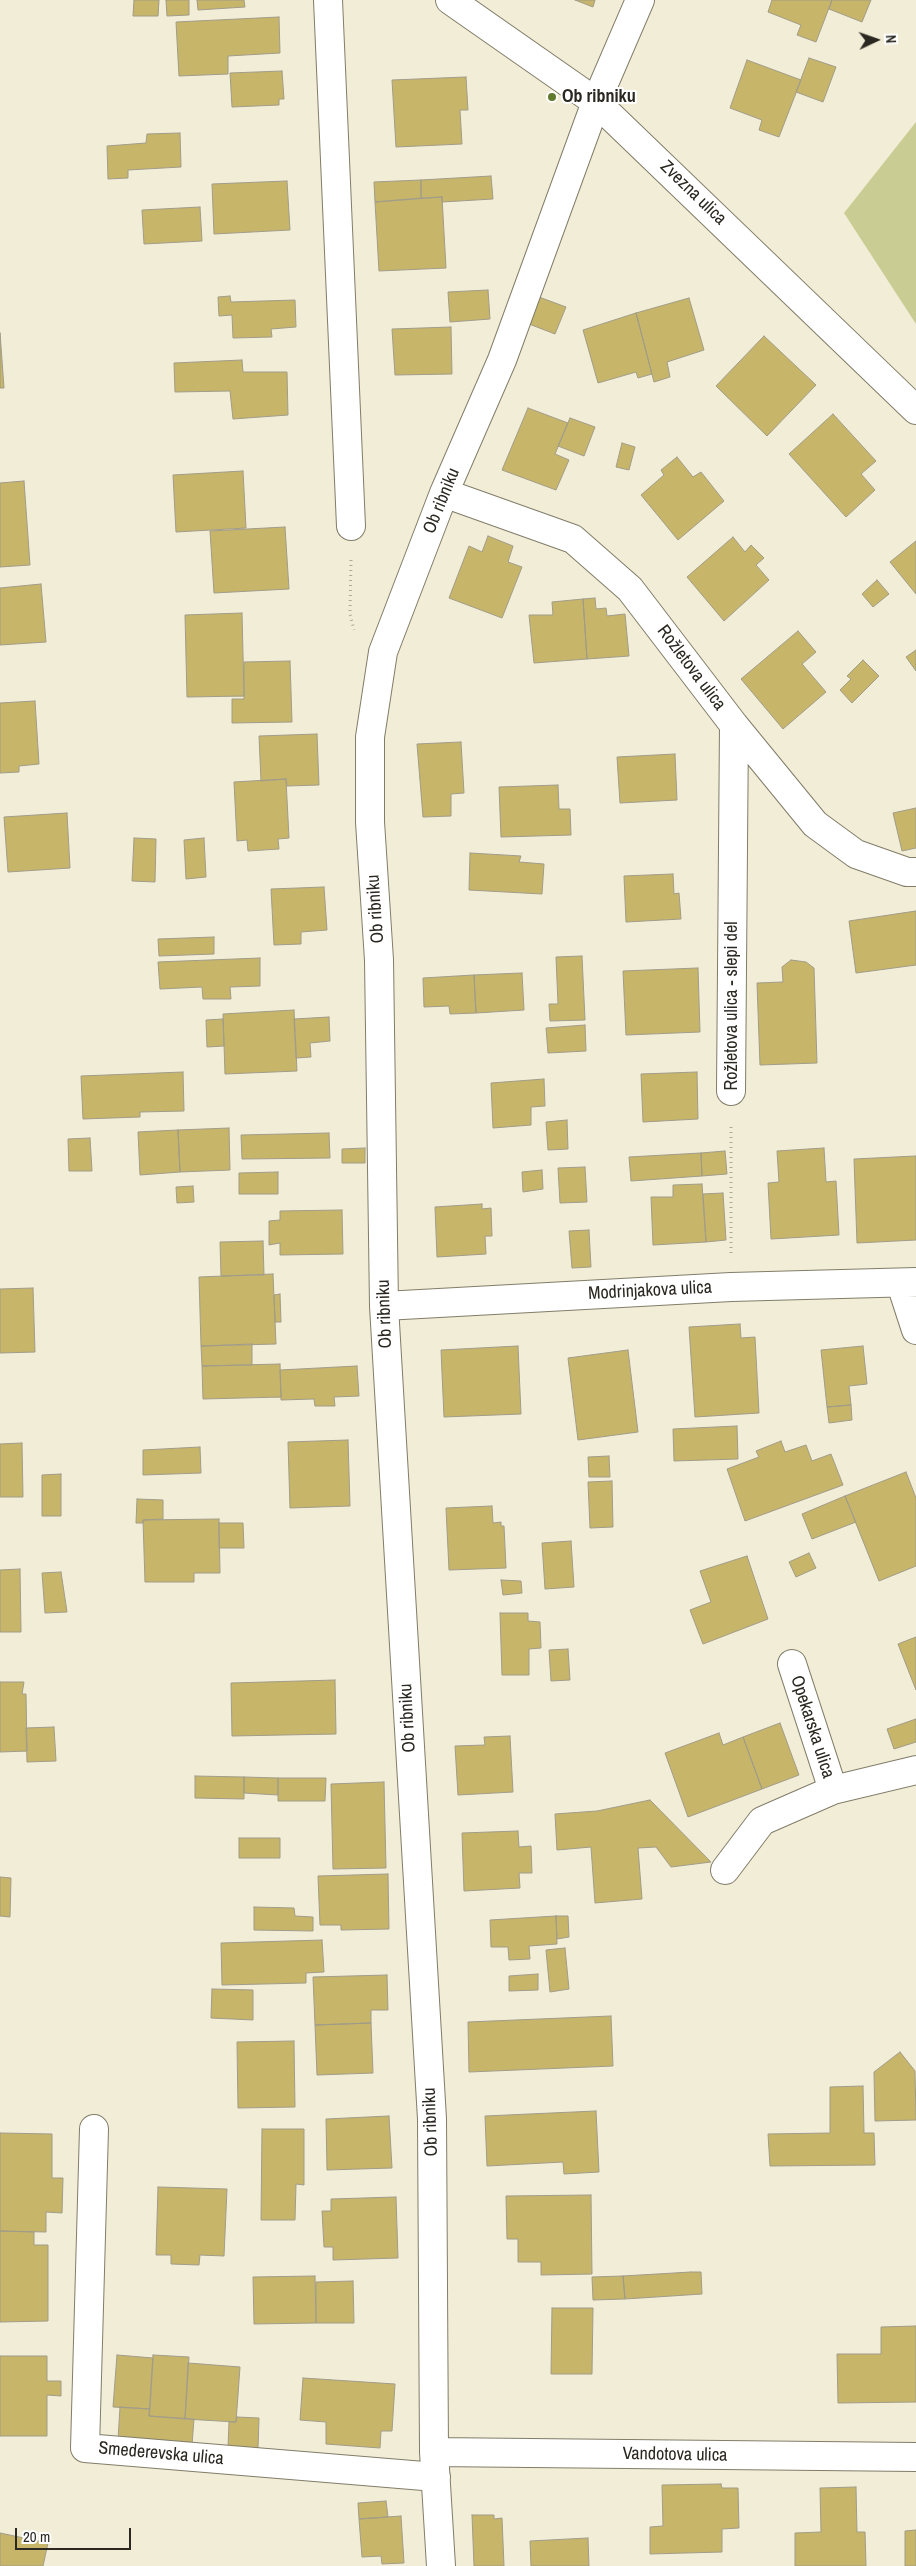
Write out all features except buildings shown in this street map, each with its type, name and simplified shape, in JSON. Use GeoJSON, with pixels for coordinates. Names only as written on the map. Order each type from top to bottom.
{"type":"FeatureCollection","features":[{"type":"Feature","properties":{"kind":"street"},"geometry":{"type":"LineString","coordinates":[[328,0],[352,526]]}},
{"type":"Feature","properties":{"kind":"street","name":"Zvezna ulica"},"geometry":{"type":"LineString","coordinates":[[450,0],[596,102],[916,410]]}},
{"type":"Feature","properties":{"kind":"street","name":"Ob ribniku"},"geometry":{"type":"LineString","coordinates":[[441,2566],[435,2465],[432,2119],[384,1306],[379,960],[370,822],[370,737],[383,652],[444,493],[502,360],[596,102],[640,0]]}},
{"type":"Feature","properties":{"kind":"street","name":"Rožletova ulica"},"geometry":{"type":"LineString","coordinates":[[444,493],[573,539],[630,589],[734,725],[815,824],[856,854],[907,872],[916,872]]}},
{"type":"Feature","properties":{"kind":"street","name":"Rožletova ulica - slepi del"},"geometry":{"type":"LineString","coordinates":[[731,1091],[734,725]]}},
{"type":"Feature","properties":{"kind":"street"},"geometry":{"type":"LineString","coordinates":[[908,1283],[916,1330]]}},
{"type":"Feature","properties":{"kind":"street","name":"Modrinjakova ulica"},"geometry":{"type":"LineString","coordinates":[[384,1306],[731,1287],[908,1283]]}},
{"type":"Feature","properties":{"kind":"street","name":"Opekarska ulica"},"geometry":{"type":"LineString","coordinates":[[792,1664],[833,1790]]}},
{"type":"Feature","properties":{"kind":"street","name":"Opekarska ulica"},"geometry":{"type":"LineString","coordinates":[[726,1870],[762,1821],[833,1790],[916,1770]]}},
{"type":"Feature","properties":{"kind":"street","name":"Smederevska ulica"},"geometry":{"type":"LineString","coordinates":[[94,2129],[85,2448],[435,2465]]}},
{"type":"Feature","properties":{"kind":"street","name":"Vandotova ulica"},"geometry":{"type":"LineString","coordinates":[[435,2465],[916,2457]]}},
{"type":"Feature","properties":{"kind":"path"},"geometry":{"type":"LineString","coordinates":[[352,526],[350,614],[354,632]]}},
{"type":"Feature","properties":{"kind":"path","name":"Rožletova ulica - slepi del"},"geometry":{"type":"LineString","coordinates":[[731,1091],[731,1287]]}},
{"type":"Feature","properties":{"kind":"green space"},"geometry":{"type":"Polygon","coordinates":[[[916,122],[916,324],[844,213],[916,122]]]}},
{"type":"Feature","properties":{"kind":"place","name":"Ob ribniku"},"geometry":{"type":"Point","coordinates":[552,97]}}]}
